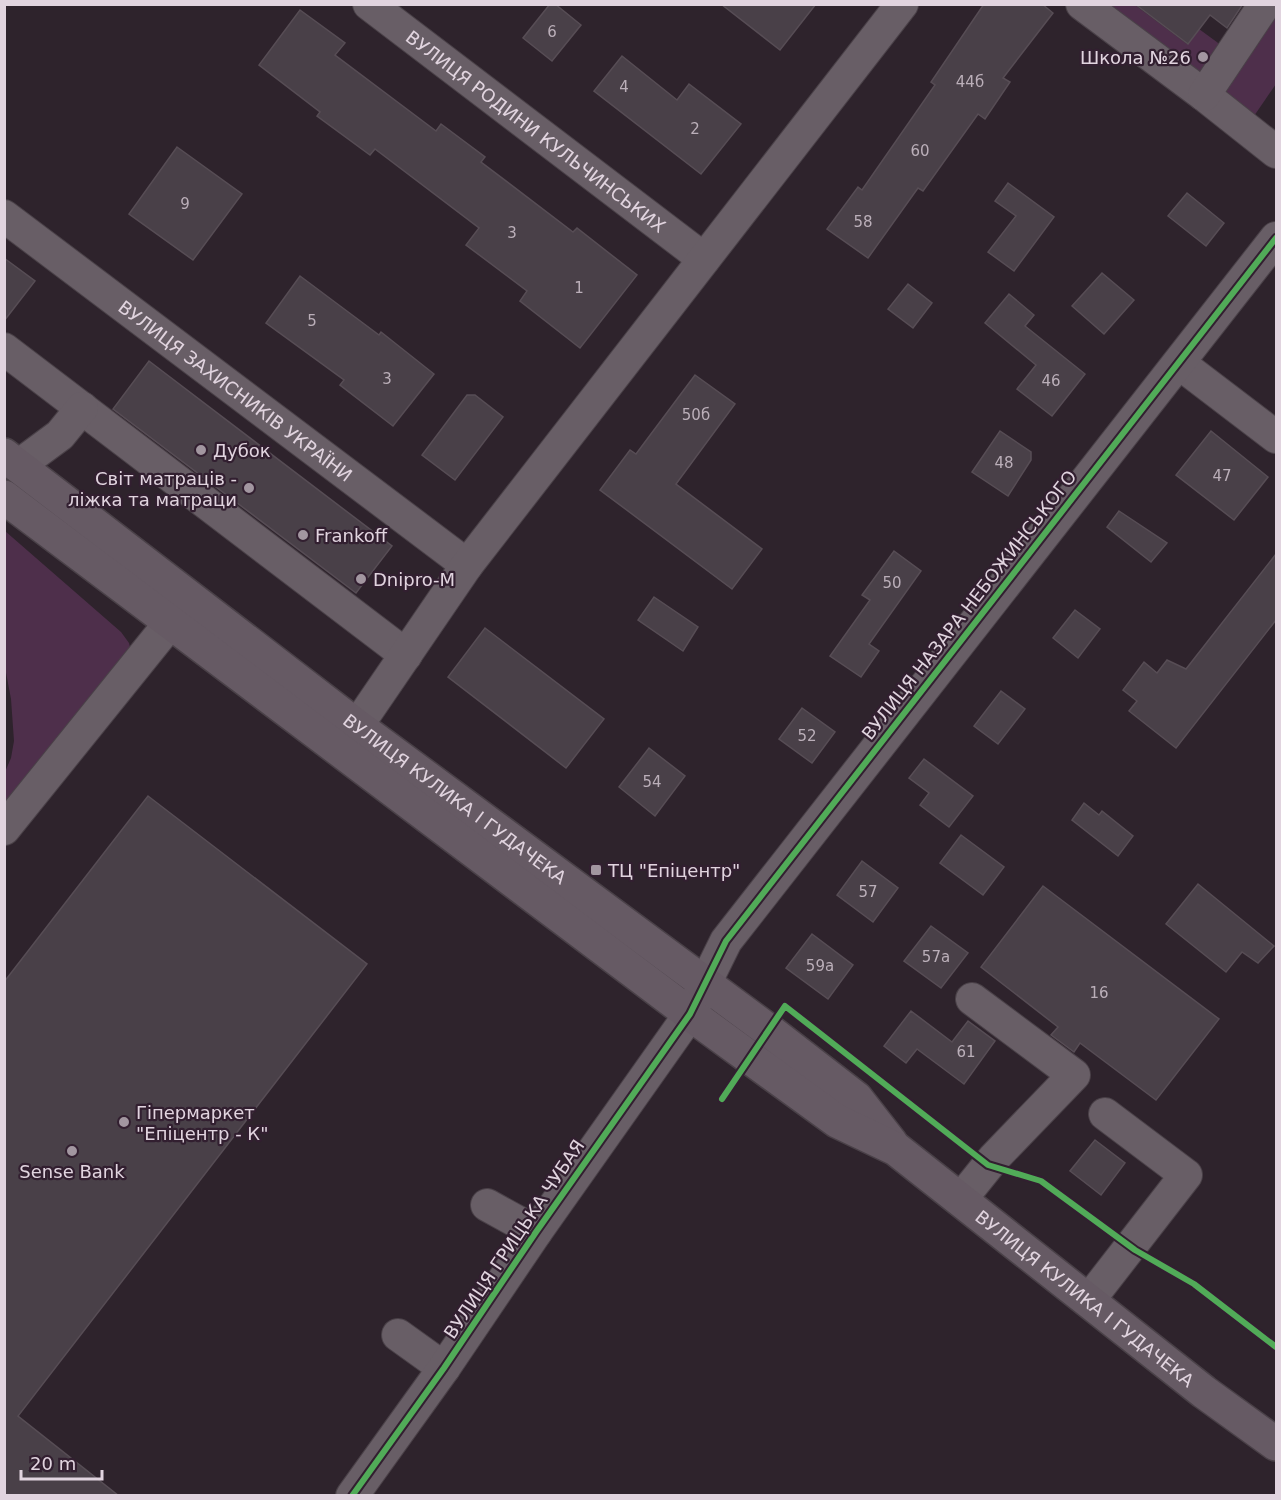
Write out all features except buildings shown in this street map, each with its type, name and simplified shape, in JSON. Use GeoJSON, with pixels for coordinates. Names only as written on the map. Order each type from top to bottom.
{"type":"FeatureCollection","features":[{"type":"Feature","properties":{"kind":"main road","name":"ВУЛИЦЯ КУЛИКА І ГУДАЧЕКА"},"geometry":{"type":"LineString","coordinates":[[11,461],[357,726],[643,936],[697,999]]}},
{"type":"Feature","properties":{"kind":"main road","name":"ВУЛИЦЯ КУЛИКА І ГУДАЧЕКА"},"geometry":{"type":"LineString","coordinates":[[4,497],[170,623],[697,999],[837,1121],[896,1149],[1204,1392],[1276,1444]]}},
{"type":"Feature","properties":{"kind":"street","name":"ВУЛИЦЯ РОДИНИ КУЛЬЧИНСЬКИХ"},"geometry":{"type":"LineString","coordinates":[[369,4],[704,259]]}},
{"type":"Feature","properties":{"kind":"street"},"geometry":{"type":"LineString","coordinates":[[357,726],[467,565],[902,4]]}},
{"type":"Feature","properties":{"kind":"street"},"geometry":{"type":"LineString","coordinates":[[1082,4],[1276,152]]}},
{"type":"Feature","properties":{"kind":"street"},"geometry":{"type":"LineString","coordinates":[[1204,95],[1265,4]]}},
{"type":"Feature","properties":{"kind":"street","name":"ВУЛИЦЯ ЗАХИСНИКІВ УКРАЇНИ"},"geometry":{"type":"LineString","coordinates":[[4,216],[467,565]]}},
{"type":"Feature","properties":{"kind":"street","name":"ВУЛИЦЯ НАЗАРА НЕБОЖИНСЬКОГО"},"geometry":{"type":"LineString","coordinates":[[697,999],[726,941],[1276,238]]}},
{"type":"Feature","properties":{"kind":"street"},"geometry":{"type":"LineString","coordinates":[[4,349],[406,655]]}},
{"type":"Feature","properties":{"kind":"street"},"geometry":{"type":"LineString","coordinates":[[1179,363],[1276,437]]}},
{"type":"Feature","properties":{"kind":"street"},"geometry":{"type":"LineString","coordinates":[[11,461],[60,435],[82,408]]}},
{"type":"Feature","properties":{"kind":"street"},"geometry":{"type":"LineString","coordinates":[[4,828],[170,623]]}},
{"type":"Feature","properties":{"kind":"street","name":"ВУЛИЦЯ ГРИЦЬКА ЧУБАЯ"},"geometry":{"type":"LineString","coordinates":[[352,1496],[444,1368],[697,999]]}},
{"type":"Feature","properties":{"kind":"street"},"geometry":{"type":"LineString","coordinates":[[961,1199],[994,1158],[1074,1075],[972,999]]}},
{"type":"Feature","properties":{"kind":"street"},"geometry":{"type":"LineString","coordinates":[[1089,1300],[1186,1175],[1105,1114]]}},
{"type":"Feature","properties":{"kind":"street"},"geometry":{"type":"LineString","coordinates":[[488,1205],[536,1232]]}},
{"type":"Feature","properties":{"kind":"street"},"geometry":{"type":"LineString","coordinates":[[398,1335],[444,1368]]}},
{"type":"Feature","properties":{"kind":"shaded area"},"geometry":{"type":"Polygon","coordinates":[[[1096,5],[1135,5],[1187,44],[1199,29],[1225,48],[1199,81],[1096,5]]]}},
{"type":"Feature","properties":{"kind":"shaded area"},"geometry":{"type":"Polygon","coordinates":[[[1276,5],[1276,84],[1254,116],[1215,89],[1276,5]]]}},
{"type":"Feature","properties":{"kind":"shaded area"},"geometry":{"type":"Polygon","coordinates":[[[5,531],[121,632],[130,647],[5,808],[5,772],[11,758],[14,741],[11,699],[4,662],[5,531]]]}},
{"type":"Feature","properties":{"kind":"cycle path"},"geometry":{"type":"LineString","coordinates":[[352,1496],[444,1368],[536,1232],[690,1014],[726,941],[1276,238]]}},
{"type":"Feature","properties":{"kind":"cycle path"},"geometry":{"type":"LineString","coordinates":[[722,1099],[785,1006],[988,1165],[1041,1181],[1135,1250],[1194,1284],[1276,1347]]}},
{"type":"Feature","properties":{"kind":"place","name":"Школа №26"},"geometry":{"type":"Point","coordinates":[1203,57]}},
{"type":"Feature","properties":{"kind":"place","name":"Дубок"},"geometry":{"type":"Point","coordinates":[201,450]}},
{"type":"Feature","properties":{"kind":"place","name":"Світ матраців - ліжка та матраци"},"geometry":{"type":"Point","coordinates":[249,488]}},
{"type":"Feature","properties":{"kind":"place","name":"Frankoff"},"geometry":{"type":"Point","coordinates":[303,535]}},
{"type":"Feature","properties":{"kind":"place","name":"Dnipro-M"},"geometry":{"type":"Point","coordinates":[361,579]}},
{"type":"Feature","properties":{"kind":"place","name":"ТЦ \"Епіцентр\""},"geometry":{"type":"Point","coordinates":[596,870]}},
{"type":"Feature","properties":{"kind":"place","name":"Гіпермаркет \"Епіцентр - К\""},"geometry":{"type":"Point","coordinates":[124,1122]}},
{"type":"Feature","properties":{"kind":"place","name":"Sense Bank"},"geometry":{"type":"Point","coordinates":[72,1151]}}]}
